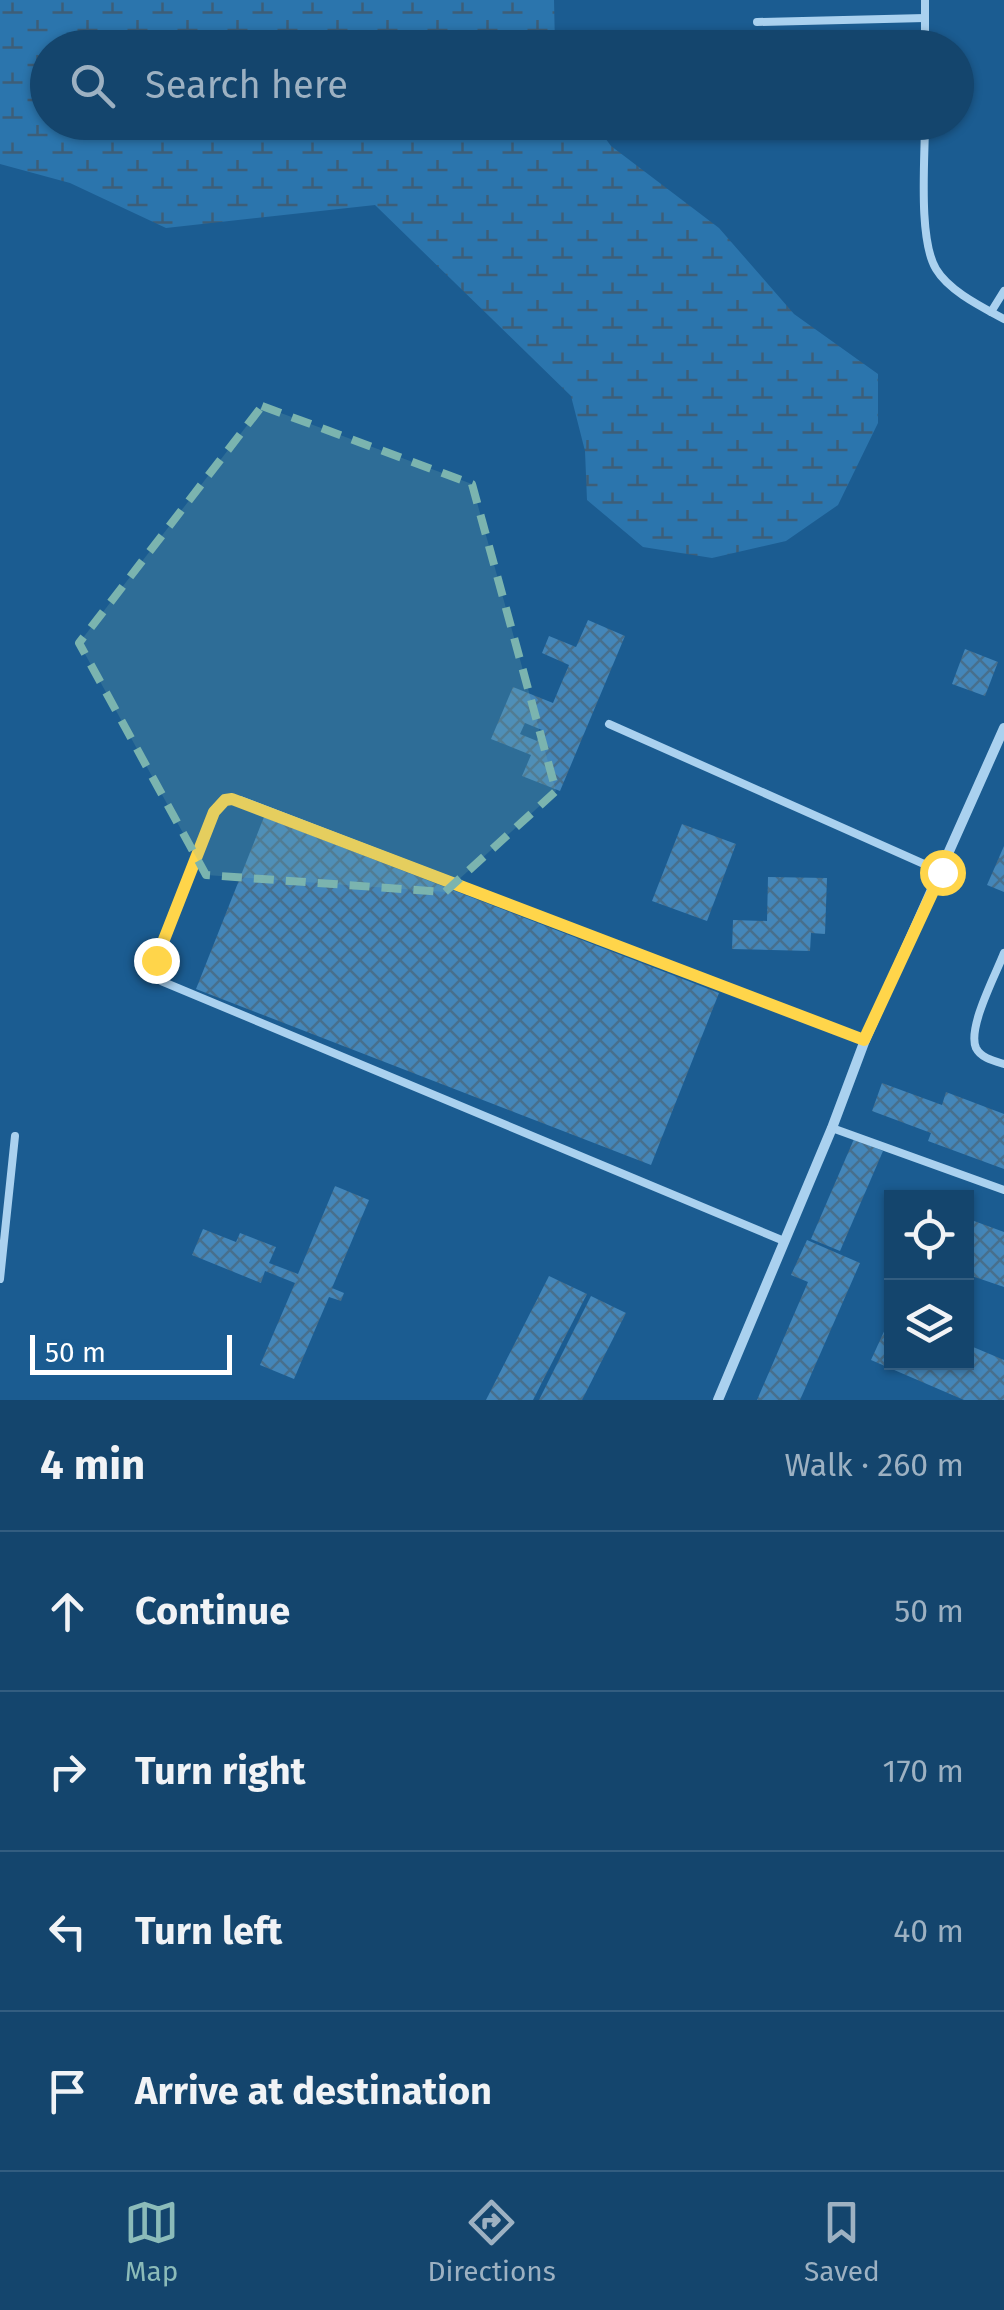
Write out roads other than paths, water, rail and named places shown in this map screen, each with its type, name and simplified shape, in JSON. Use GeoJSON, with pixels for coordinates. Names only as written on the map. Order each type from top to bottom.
{"type":"FeatureCollection","features":[{"type":"Feature","properties":{"kind":"street"},"geometry":{"type":"LineString","coordinates":[[718,1400],[832,1128],[864,1040],[1004,728]]}},
{"type":"Feature","properties":{"kind":"lane"},"geometry":{"type":"LineString","coordinates":[[924,0],[924,30]]}},
{"type":"Feature","properties":{"kind":"lane"},"geometry":{"type":"LineString","coordinates":[[756,22],[924,18]]}},
{"type":"Feature","properties":{"kind":"lane"},"geometry":{"type":"LineString","coordinates":[[925,140],[925,231],[935,268],[954,288],[1004,319]]}},
{"type":"Feature","properties":{"kind":"lane"},"geometry":{"type":"LineString","coordinates":[[991,312],[1004,291]]}},
{"type":"Feature","properties":{"kind":"lane"},"geometry":{"type":"LineString","coordinates":[[609,724],[942,872]]}},
{"type":"Feature","properties":{"kind":"lane"},"geometry":{"type":"LineString","coordinates":[[784,1240],[161,981],[156,974],[156,960],[214,812],[225,800],[240,800],[864,1040]]}},
{"type":"Feature","properties":{"kind":"lane"},"geometry":{"type":"LineString","coordinates":[[1004,953],[974,1030],[976,1048],[984,1057],[1004,1064]]}},
{"type":"Feature","properties":{"kind":"lane"},"geometry":{"type":"LineString","coordinates":[[832,1128],[1004,1190]]}},
{"type":"Feature","properties":{"kind":"lane"},"geometry":{"type":"LineString","coordinates":[[0,1279],[15,1136]]}}]}
